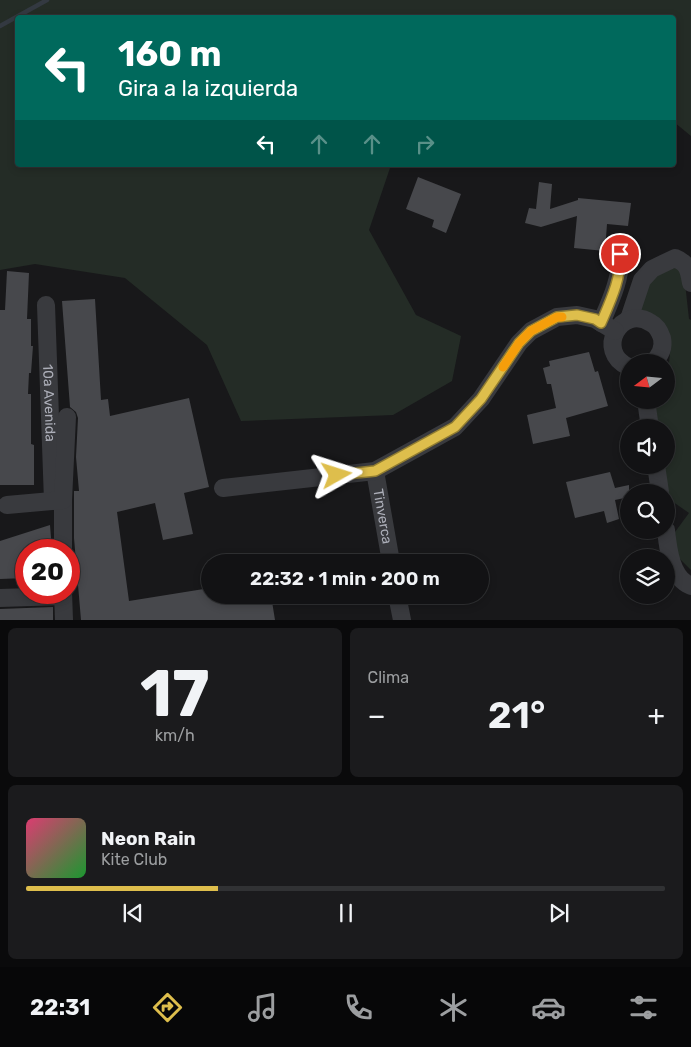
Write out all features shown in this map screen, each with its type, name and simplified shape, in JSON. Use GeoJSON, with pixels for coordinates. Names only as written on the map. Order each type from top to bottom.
{"type":"FeatureCollection","features":[{"type":"Feature","properties":{"kind":"street"},"geometry":{"type":"LineString","coordinates":[[620,254],[621,264],[611,300],[608,327],[613,350],[620,361]]}},
{"type":"Feature","properties":{"kind":"street"},"geometry":{"type":"LineString","coordinates":[[628,320],[642,280],[652,269],[675,258],[682,261],[688,268],[691,283]]}},
{"type":"Feature","properties":{"kind":"street","name":"10a Avenida"},"geometry":{"type":"LineString","coordinates":[[46,305],[62,539]]}},
{"type":"Feature","properties":{"kind":"street"},"geometry":{"type":"LineString","coordinates":[[223,488],[375,471],[455,427],[481,399],[519,343],[531,331],[557,317],[577,315],[595,319],[608,327],[638,318],[647,320],[660,332],[662,342],[660,354]]}},
{"type":"Feature","properties":{"kind":"street"},"geometry":{"type":"LineString","coordinates":[[7,506],[58,500],[67,417]]}},
{"type":"Feature","properties":{"kind":"street","name":"Tinverca"},"geometry":{"type":"LineString","coordinates":[[375,471],[391,554]]}},
{"type":"Feature","properties":{"kind":"street"},"geometry":{"type":"LineString","coordinates":[[668,539],[674,568],[683,583],[691,586]]}},
{"type":"Feature","properties":{"kind":"street"},"geometry":{"type":"LineString","coordinates":[[0,598],[15,597]]}},
{"type":"Feature","properties":{"kind":"street"},"geometry":{"type":"LineString","coordinates":[[63,604],[64,620]]}},
{"type":"Feature","properties":{"kind":"street"},"geometry":{"type":"LineString","coordinates":[[399,604],[402,620]]}},
{"type":"Feature","properties":{"kind":"shaded area"},"geometry":{"type":"Polygon","coordinates":[[[0,0],[691,0],[691,136],[676,124],[676,15],[15,15],[15,167],[390,167],[369,230],[416,315],[461,336],[452,381],[393,415],[241,421],[207,345],[125,278],[35,264],[0,270],[0,0]]]}},
{"type":"Feature","properties":{"kind":"shaded area"},"geometry":{"type":"Polygon","coordinates":[[[683,265],[689,319],[691,320],[691,570],[676,555],[675,532],[689,513],[675,503],[675,484],[661,484],[657,474],[675,474],[675,419],[648,419],[647,409],[675,409],[675,354],[670,354],[671,344],[633,317],[654,275],[683,265]]]}},
{"type":"Feature","properties":{"kind":"building"},"geometry":{"type":"Polygon","coordinates":[[[418,177],[461,194],[446,233],[432,227],[434,220],[406,209],[418,177]]]}},
{"type":"Feature","properties":{"kind":"building"},"geometry":{"type":"Polygon","coordinates":[[[539,182],[552,184],[550,209],[578,200],[578,198],[631,203],[628,226],[607,224],[605,251],[574,248],[577,216],[541,227],[525,223],[529,208],[536,209],[539,182]]]}},
{"type":"Feature","properties":{"kind":"building"},"geometry":{"type":"Polygon","coordinates":[[[7,271],[29,273],[27,319],[31,319],[31,346],[33,346],[28,394],[31,394],[31,444],[34,445],[34,485],[0,485],[0,310],[5,310],[7,271]]]}},
{"type":"Feature","properties":{"kind":"building"},"geometry":{"type":"Polygon","coordinates":[[[95,299],[101,400],[108,399],[110,416],[189,398],[209,487],[184,493],[193,534],[163,540],[155,503],[117,512],[129,601],[201,589],[201,604],[272,604],[275,620],[81,620],[80,539],[74,538],[74,491],[79,491],[76,457],[78,418],[76,412],[70,407],[62,301],[95,299]]]}},
{"type":"Feature","properties":{"kind":"building"},"geometry":{"type":"Polygon","coordinates":[[[589,352],[595,372],[598,371],[608,406],[566,418],[570,436],[533,444],[527,415],[556,408],[551,384],[547,384],[543,368],[550,366],[549,361],[589,352]]]}},
{"type":"Feature","properties":{"kind":"building"},"geometry":{"type":"Polygon","coordinates":[[[610,472],[615,488],[620,487],[620,499],[615,500],[619,519],[607,523],[604,511],[575,518],[566,482],[610,472]]]}},
{"type":"Feature","properties":{"kind":"building"},"geometry":{"type":"Polygon","coordinates":[[[50,525],[51,539],[15,539],[15,578],[0,579],[0,541],[50,525]]]}},
{"type":"Feature","properties":{"kind":"building"},"geometry":{"type":"Polygon","coordinates":[[[53,607],[53,620],[0,620],[0,609],[53,607]]]}},
{"type":"Feature","properties":{"kind":"waterway"},"geometry":{"type":"LineString","coordinates":[[20,15],[47,0]]}},
{"type":"Feature","properties":{"kind":"waterway"},"geometry":{"type":"LineString","coordinates":[[0,26],[15,18]]}},
{"type":"Feature","properties":{"kind":"slow traffic"},"geometry":{"type":"LineString","coordinates":[[503,367],[519,343],[531,331],[557,317],[562,317]]}},
{"type":"Feature","properties":{"kind":"route"},"geometry":{"type":"LineString","coordinates":[[337,475],[375,471],[455,427],[481,399],[519,343],[531,331],[557,317],[577,315],[595,319],[601,323],[611,300],[621,264],[620,254]]}}]}
